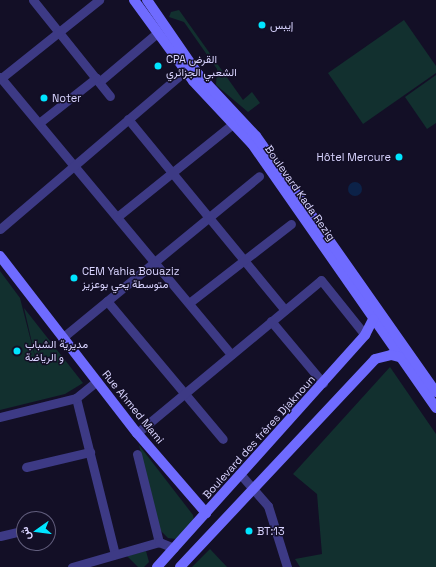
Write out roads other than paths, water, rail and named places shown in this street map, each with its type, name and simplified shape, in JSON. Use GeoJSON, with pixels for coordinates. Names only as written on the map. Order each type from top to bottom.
{"type":"FeatureCollection","features":[{"type":"Feature","properties":{"kind":"main road","name":"Boulevard Kada Rezig"},"geometry":{"type":"LineString","coordinates":[[134,0],[185,71],[234,123],[436,408]]}},
{"type":"Feature","properties":{"kind":"main road","name":"Boulevard Kada Rezig"},"geometry":{"type":"LineString","coordinates":[[147,0],[208,85],[256,136],[436,392]]}},
{"type":"Feature","properties":{"kind":"main road","name":"Rue Ahmed Mami"},"geometry":{"type":"LineString","coordinates":[[0,256],[137,433],[206,513]]}},
{"type":"Feature","properties":{"kind":"main road","name":"Boulevard des frères Djaknoun"},"geometry":{"type":"LineString","coordinates":[[157,567],[323,384],[365,335],[373,319]]}},
{"type":"Feature","properties":{"kind":"main road"},"geometry":{"type":"LineString","coordinates":[[180,567],[375,359],[391,355],[400,357]]}},
{"type":"Feature","properties":{"kind":"main road"},"geometry":{"type":"LineString","coordinates":[[174,548],[187,559]]}},
{"type":"Feature","properties":{"kind":"street"},"geometry":{"type":"LineString","coordinates":[[33,0],[110,96]]}},
{"type":"Feature","properties":{"kind":"street"},"geometry":{"type":"LineString","coordinates":[[99,0],[58,30],[0,78],[231,354]]}},
{"type":"Feature","properties":{"kind":"street"},"geometry":{"type":"LineString","coordinates":[[39,123],[157,33]]}},
{"type":"Feature","properties":{"kind":"street"},"geometry":{"type":"LineString","coordinates":[[0,229],[185,71]]}},
{"type":"Feature","properties":{"kind":"street"},"geometry":{"type":"LineString","coordinates":[[128,119],[285,310]]}},
{"type":"Feature","properties":{"kind":"street"},"geometry":{"type":"LineString","coordinates":[[117,217],[234,123]]}},
{"type":"Feature","properties":{"kind":"street"},"geometry":{"type":"LineString","coordinates":[[62,338],[259,176]]}},
{"type":"Feature","properties":{"kind":"street"},"geometry":{"type":"LineString","coordinates":[[189,304],[291,224]]}},
{"type":"Feature","properties":{"kind":"street"},"geometry":{"type":"LineString","coordinates":[[137,433],[321,280],[365,335]]}},
{"type":"Feature","properties":{"kind":"street"},"geometry":{"type":"LineString","coordinates":[[107,301],[223,439]]}},
{"type":"Feature","properties":{"kind":"street"},"geometry":{"type":"LineString","coordinates":[[271,321],[323,384]]}},
{"type":"Feature","properties":{"kind":"street"},"geometry":{"type":"LineString","coordinates":[[0,417],[76,398],[97,381]]}},
{"type":"Feature","properties":{"kind":"street"},"geometry":{"type":"LineString","coordinates":[[76,398],[115,554]]}},
{"type":"Feature","properties":{"kind":"street"},"geometry":{"type":"LineString","coordinates":[[26,467],[90,452]]}},
{"type":"Feature","properties":{"kind":"street"},"geometry":{"type":"LineString","coordinates":[[137,454],[158,542]]}},
{"type":"Feature","properties":{"kind":"street"},"geometry":{"type":"LineString","coordinates":[[241,475],[254,487],[268,506],[287,567]]}},
{"type":"Feature","properties":{"kind":"street"},"geometry":{"type":"LineString","coordinates":[[0,536],[16,532]]}},
{"type":"Feature","properties":{"kind":"street"},"geometry":{"type":"LineString","coordinates":[[72,567],[158,542],[174,548]]}},
{"type":"Feature","properties":{"kind":"water"},"geometry":{"type":"Polygon","coordinates":[[[355,182],[360,184],[362,189],[360,194],[355,196],[350,194],[348,189],[350,184],[355,182]]]}},
{"type":"Feature","properties":{"kind":"place","name":"إيبس"},"geometry":{"type":"Point","coordinates":[262,25]}},
{"type":"Feature","properties":{"kind":"place","name":"CPA القرض الشعبي الجزائري"},"geometry":{"type":"Point","coordinates":[158,66]}},
{"type":"Feature","properties":{"kind":"place","name":"Noter"},"geometry":{"type":"Point","coordinates":[44,98]}},
{"type":"Feature","properties":{"kind":"place","name":"Hôtel Mercure"},"geometry":{"type":"Point","coordinates":[399,157]}},
{"type":"Feature","properties":{"kind":"place","name":"CEM Yahia Bouaziz متوسطة يحي بوعزيز"},"geometry":{"type":"Point","coordinates":[74,278]}},
{"type":"Feature","properties":{"kind":"place","name":"مديرية الشباب و الرياضة"},"geometry":{"type":"Point","coordinates":[17,351]}},
{"type":"Feature","properties":{"kind":"place","name":"BT:13"},"geometry":{"type":"Point","coordinates":[249,531]}}]}
